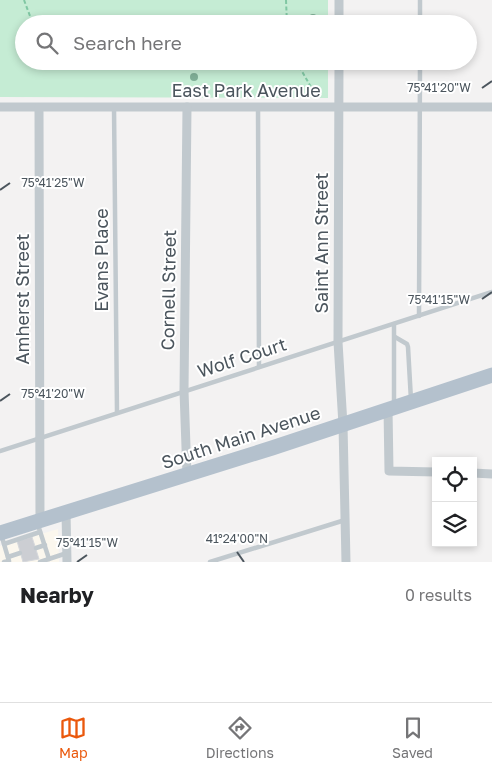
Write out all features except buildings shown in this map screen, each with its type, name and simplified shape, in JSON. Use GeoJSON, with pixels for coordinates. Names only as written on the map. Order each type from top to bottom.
{"type":"FeatureCollection","features":[{"type":"Feature","properties":{"kind":"main road","name":"South Main Avenue"},"geometry":{"type":"LineString","coordinates":[[1,537],[39,524],[66,512],[343,424],[492,374]]}},
{"type":"Feature","properties":{"kind":"street"},"geometry":{"type":"LineString","coordinates":[[339,0],[339,15]]}},
{"type":"Feature","properties":{"kind":"street","name":"Saint Ann Street"},"geometry":{"type":"LineString","coordinates":[[339,70],[338,342],[343,424],[346,562]]}},
{"type":"Feature","properties":{"kind":"street","name":"Cornell Street"},"geometry":{"type":"LineString","coordinates":[[187,106],[184,391],[187,474]]}},
{"type":"Feature","properties":{"kind":"street","name":"East Park Avenue"},"geometry":{"type":"LineString","coordinates":[[0,107],[492,107]]}},
{"type":"Feature","properties":{"kind":"street","name":"Amherst Street"},"geometry":{"type":"LineString","coordinates":[[39,524],[40,108]]}},
{"type":"Feature","properties":{"kind":"street"},"geometry":{"type":"LineString","coordinates":[[391,408],[389,471],[432,472]]}},
{"type":"Feature","properties":{"kind":"street"},"geometry":{"type":"LineString","coordinates":[[477,473],[492,474]]}},
{"type":"Feature","properties":{"kind":"street"},"geometry":{"type":"LineString","coordinates":[[66,512],[67,558]]}},
{"type":"Feature","properties":{"kind":"lane"},"geometry":{"type":"LineString","coordinates":[[420,0],[420,15]]}},
{"type":"Feature","properties":{"kind":"lane"},"geometry":{"type":"LineString","coordinates":[[419,316],[420,70]]}},
{"type":"Feature","properties":{"kind":"lane","name":"Evans Place"},"geometry":{"type":"LineString","coordinates":[[114,106],[117,413]]}},
{"type":"Feature","properties":{"kind":"lane"},"geometry":{"type":"LineString","coordinates":[[258,106],[259,367]]}},
{"type":"Feature","properties":{"kind":"lane","name":"Wolf Court"},"geometry":{"type":"LineString","coordinates":[[0,450],[492,292]]}},
{"type":"Feature","properties":{"kind":"lane"},"geometry":{"type":"LineString","coordinates":[[391,408],[394,324]]}},
{"type":"Feature","properties":{"kind":"lane"},"geometry":{"type":"LineString","coordinates":[[395,337],[407,344],[408,347],[411,401]]}},
{"type":"Feature","properties":{"kind":"lane"},"geometry":{"type":"LineString","coordinates":[[210,562],[345,520]]}},
{"type":"Feature","properties":{"kind":"lane"},"geometry":{"type":"LineString","coordinates":[[39,524],[49,559]]}},
{"type":"Feature","properties":{"kind":"lane"},"geometry":{"type":"LineString","coordinates":[[1,537],[8,560],[20,553]]}},
{"type":"Feature","properties":{"kind":"lane"},"geometry":{"type":"LineString","coordinates":[[36,548],[45,545]]}},
{"type":"Feature","properties":{"kind":"lane"},"geometry":{"type":"LineString","coordinates":[[40,562],[49,559],[67,558]]}},
{"type":"Feature","properties":{"kind":"path"},"geometry":{"type":"LineString","coordinates":[[24,0],[29,15]]}},
{"type":"Feature","properties":{"kind":"path"},"geometry":{"type":"LineString","coordinates":[[286,0],[287,15]]}},
{"type":"Feature","properties":{"kind":"path"},"geometry":{"type":"LineString","coordinates":[[301,70],[315,94]]}},
{"type":"Feature","properties":{"kind":"shaded area"},"geometry":{"type":"Polygon","coordinates":[[[58,529],[59,562],[0,562],[0,546],[58,529]]]}},
{"type":"Feature","properties":{"kind":"green space"},"geometry":{"type":"Polygon","coordinates":[[[0,0],[328,0],[328,15],[15,15],[15,70],[328,70],[328,98],[0,97],[0,0]]]}}]}
